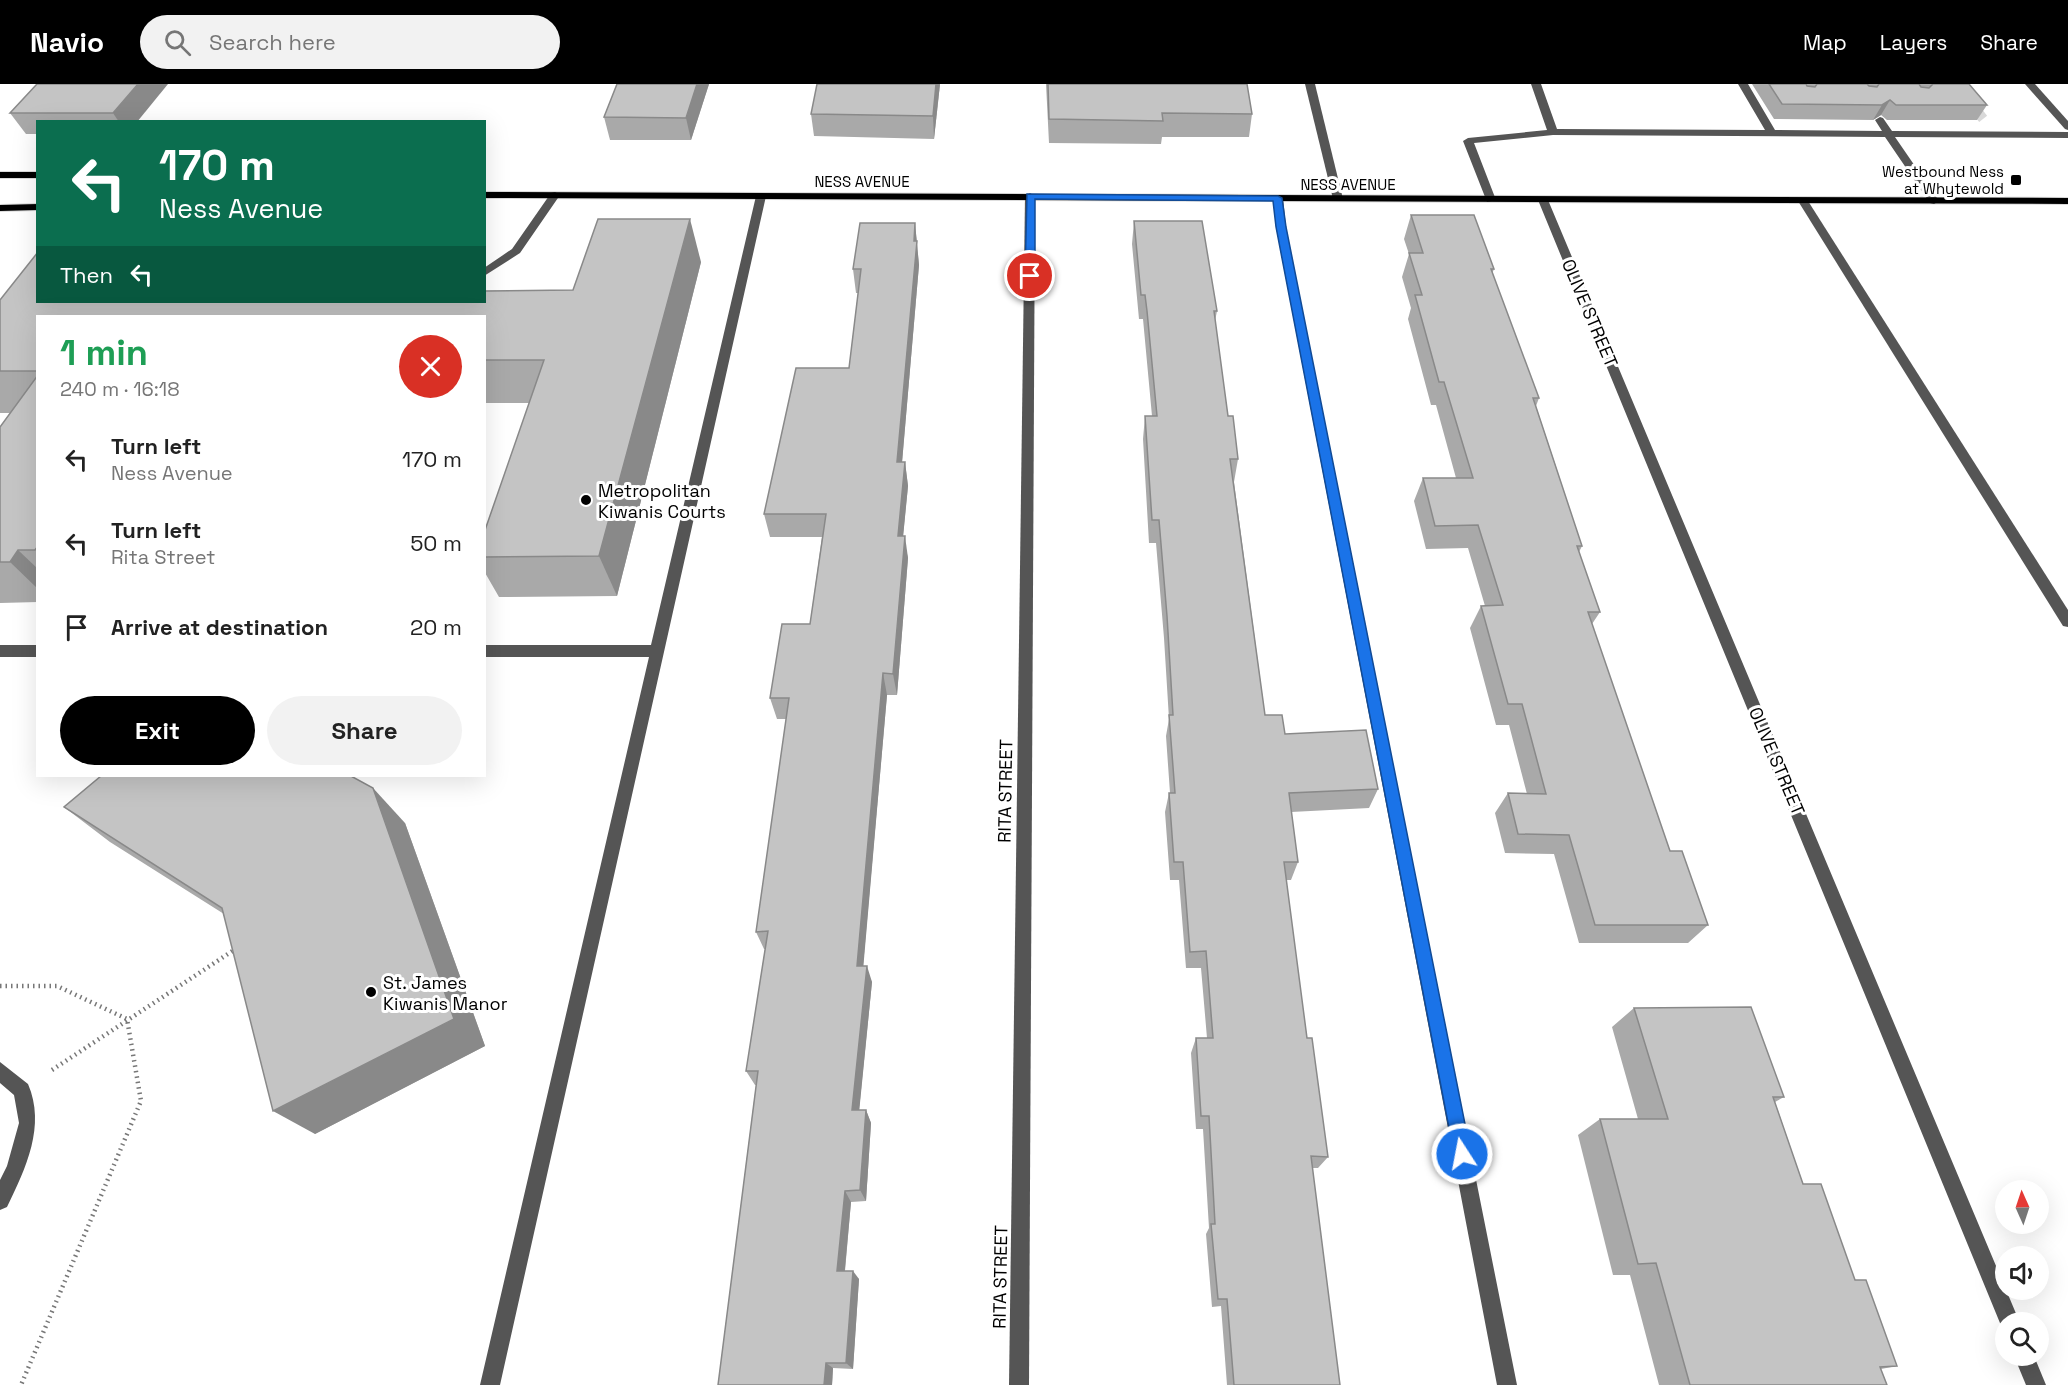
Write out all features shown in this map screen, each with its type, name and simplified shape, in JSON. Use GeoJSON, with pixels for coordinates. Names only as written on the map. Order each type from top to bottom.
{"type":"FeatureCollection","features":[{"type":"Feature","properties":{"kind":"main road"},"geometry":{"type":"LineString","coordinates":[[0,175],[36,175]]}},
{"type":"Feature","properties":{"kind":"main road","name":"NESS AVENUE"},"geometry":{"type":"LineString","coordinates":[[486,195],[2068,201]]}},
{"type":"Feature","properties":{"kind":"main road"},"geometry":{"type":"LineString","coordinates":[[0,208],[36,207]]}},
{"type":"Feature","properties":{"kind":"street"},"geometry":{"type":"LineString","coordinates":[[1310,84],[1338,199]]}},
{"type":"Feature","properties":{"kind":"street"},"geometry":{"type":"LineString","coordinates":[[1536,84],[1553,132]]}},
{"type":"Feature","properties":{"kind":"street"},"geometry":{"type":"LineString","coordinates":[[1743,84],[1772,134]]}},
{"type":"Feature","properties":{"kind":"street"},"geometry":{"type":"LineString","coordinates":[[2030,84],[2068,127]]}},
{"type":"Feature","properties":{"kind":"street"},"geometry":{"type":"LineString","coordinates":[[1818,119],[1826,134]]}},
{"type":"Feature","properties":{"kind":"street"},"geometry":{"type":"LineString","coordinates":[[1880,120],[1909,167],[1934,201]]}},
{"type":"Feature","properties":{"kind":"street"},"geometry":{"type":"LineString","coordinates":[[1934,120],[1946,135]]}},
{"type":"Feature","properties":{"kind":"street"},"geometry":{"type":"LineString","coordinates":[[1984,120],[1996,135]]}},
{"type":"Feature","properties":{"kind":"street"},"geometry":{"type":"LineString","coordinates":[[1491,200],[1468,141],[1553,132],[2068,135]]}},
{"type":"Feature","properties":{"kind":"street"},"geometry":{"type":"LineString","coordinates":[[486,272],[516,251],[555,195]]}},
{"type":"Feature","properties":{"kind":"street"},"geometry":{"type":"LineString","coordinates":[[490,1385],[760,196]]}},
{"type":"Feature","properties":{"kind":"street","name":"RITA STREET"},"geometry":{"type":"LineString","coordinates":[[1019,1385],[1030,196]]}},
{"type":"Feature","properties":{"kind":"street"},"geometry":{"type":"LineString","coordinates":[[1278,198],[1283,239],[1507,1385]]}},
{"type":"Feature","properties":{"kind":"street","name":"OLIVE STREET"},"geometry":{"type":"LineString","coordinates":[[1543,200],[2005,1312]]}},
{"type":"Feature","properties":{"kind":"street"},"geometry":{"type":"LineString","coordinates":[[1803,201],[2068,622]]}},
{"type":"Feature","properties":{"kind":"street"},"geometry":{"type":"LineString","coordinates":[[0,651],[36,651]]}},
{"type":"Feature","properties":{"kind":"street"},"geometry":{"type":"LineString","coordinates":[[486,651],[657,651]]}},
{"type":"Feature","properties":{"kind":"street"},"geometry":{"type":"LineString","coordinates":[[0,1071],[22,1090],[28,1123],[16,1169],[0,1200]]}},
{"type":"Feature","properties":{"kind":"street"},"geometry":{"type":"LineString","coordinates":[[2028,1366],[2036,1385]]}},
{"type":"Feature","properties":{"kind":"path"},"geometry":{"type":"LineString","coordinates":[[22,1090],[234,950]]}},
{"type":"Feature","properties":{"kind":"path"},"geometry":{"type":"LineString","coordinates":[[0,986],[57,986],[127,1019]]}},
{"type":"Feature","properties":{"kind":"path"},"geometry":{"type":"LineString","coordinates":[[21,1385],[141,1101],[127,1019]]}},
{"type":"Feature","properties":{"kind":"building"},"geometry":{"type":"Polygon","coordinates":[[[37,84],[138,84],[113,113],[10,113],[37,84]]]}},
{"type":"Feature","properties":{"kind":"building"},"geometry":{"type":"Polygon","coordinates":[[[617,84],[697,84],[686,118],[604,117],[617,84]]]}},
{"type":"Feature","properties":{"kind":"building"},"geometry":{"type":"Polygon","coordinates":[[[817,84],[936,84],[933,116],[811,114],[817,84]]]}},
{"type":"Feature","properties":{"kind":"building"},"geometry":{"type":"Polygon","coordinates":[[[1048,84],[1247,84],[1252,114],[1162,113],[1163,121],[1049,119],[1048,84]]]}},
{"type":"Feature","properties":{"kind":"building"},"geometry":{"type":"Polygon","coordinates":[[[1769,84],[1806,84],[1815,87],[1817,84],[1867,84],[1877,87],[1879,84],[1919,84],[1921,87],[1929,88],[1933,84],[1969,84],[1987,105],[1896,105],[1890,100],[1882,105],[1782,104],[1769,84]]]}},
{"type":"Feature","properties":{"kind":"building"},"geometry":{"type":"Polygon","coordinates":[[[1411,215],[1474,215],[1494,269],[1491,269],[1539,398],[1533,398],[1582,546],[1577,546],[1600,612],[1588,612],[1670,851],[1682,851],[1708,925],[1595,925],[1569,835],[1518,834],[1508,793],[1546,794],[1522,704],[1508,704],[1481,606],[1503,605],[1478,525],[1435,526],[1423,478],[1473,478],[1444,382],[1439,382],[1415,295],[1422,295],[1409,253],[1423,253],[1411,215]]]}},
{"type":"Feature","properties":{"kind":"building"},"geometry":{"type":"Polygon","coordinates":[[[598,219],[690,219],[599,556],[486,557],[486,527],[544,360],[486,360],[486,315],[36,315],[36,371],[0,371],[0,300],[36,255],[36,303],[486,303],[486,291],[573,290],[598,219]]]}},
{"type":"Feature","properties":{"kind":"building"},"geometry":{"type":"Polygon","coordinates":[[[1134,221],[1202,221],[1217,311],[1214,311],[1228,416],[1233,416],[1238,459],[1230,459],[1265,715],[1282,715],[1285,734],[1366,730],[1378,789],[1289,793],[1298,862],[1284,862],[1307,1038],[1312,1038],[1328,1157],[1311,1156],[1340,1385],[1234,1385],[1227,1299],[1218,1299],[1211,1224],[1215,1224],[1209,1116],[1201,1116],[1196,1038],[1213,1038],[1206,951],[1190,952],[1183,862],[1174,862],[1169,793],[1175,793],[1169,715],[1173,715],[1167,616],[1159,520],[1152,520],[1145,416],[1157,416],[1147,311],[1145,295],[1141,295],[1134,221]]]}},
{"type":"Feature","properties":{"kind":"building"},"geometry":{"type":"Polygon","coordinates":[[[860,223],[915,223],[914,241],[917,241],[897,462],[905,462],[898,536],[905,536],[893,674],[883,673],[857,966],[867,966],[852,1110],[866,1110],[860,1190],[845,1191],[837,1271],[853,1271],[846,1363],[826,1363],[824,1385],[718,1385],[758,1071],[746,1071],[768,931],[756,932],[789,698],[770,698],[782,624],[810,624],[826,514],[764,514],[796,368],[849,368],[861,269],[853,269],[860,223]]]}},
{"type":"Feature","properties":{"kind":"building"},"geometry":{"type":"Polygon","coordinates":[[[36,378],[36,549],[18,550],[10,562],[0,562],[0,427],[36,378]]]}},
{"type":"Feature","properties":{"kind":"building","name":"St. James Kiwanis Manor"},"geometry":{"type":"Polygon","coordinates":[[[100,777],[353,777],[373,788],[454,1019],[273,1111],[222,908],[64,807],[100,777]]]}},
{"type":"Feature","properties":{"kind":"building"},"geometry":{"type":"Polygon","coordinates":[[[1751,1007],[1784,1097],[1773,1097],[1803,1184],[1821,1184],[1855,1280],[1866,1280],[1897,1366],[1880,1367],[1887,1385],[1690,1385],[1656,1263],[1638,1264],[1600,1119],[1668,1119],[1634,1008],[1751,1007]]]}},
{"type":"Feature","properties":{"kind":"tunnel"},"geometry":{"type":"LineString","coordinates":[[1968,99],[1984,120]]}},
{"type":"Feature","properties":{"kind":"place","name":"Westbound Ness at Whytewold"},"geometry":{"type":"Point","coordinates":[2016,180]}},
{"type":"Feature","properties":{"kind":"place","name":"Metropolitan Kiwanis Courts"},"geometry":{"type":"Point","coordinates":[586,500]}},
{"type":"Feature","properties":{"kind":"place","name":"St. James Kiwanis Manor"},"geometry":{"type":"Point","coordinates":[371,992]}},
{"type":"Feature","properties":{"kind":"route"},"geometry":{"type":"LineString","coordinates":[[1030,276],[1030,196],[1278,198],[1281,227],[1462,1154]]}}]}
